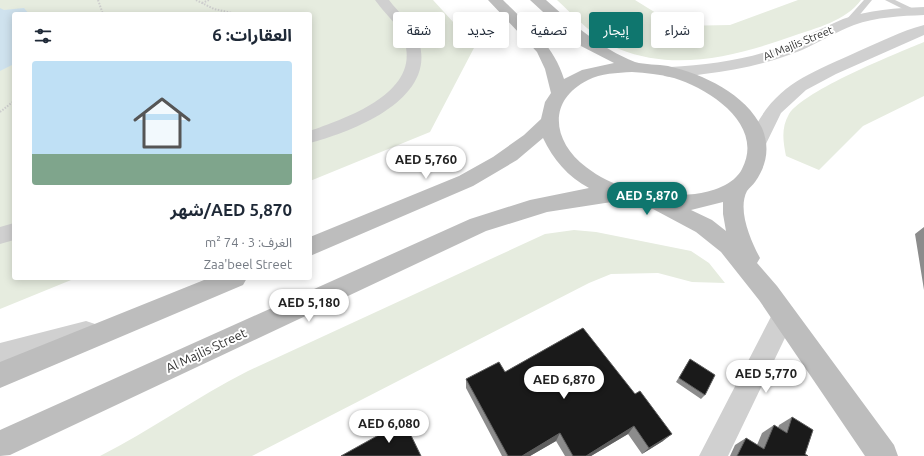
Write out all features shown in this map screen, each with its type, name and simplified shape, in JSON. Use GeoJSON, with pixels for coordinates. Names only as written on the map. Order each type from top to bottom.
{"type":"FeatureCollection","features":[{"type":"Feature","properties":{"kind":"main road"},"geometry":{"type":"LineString","coordinates":[[495,0],[544,50],[553,69],[559,92]]}},
{"type":"Feature","properties":{"kind":"main road"},"geometry":{"type":"LineString","coordinates":[[537,0],[585,42],[632,67]]}},
{"type":"Feature","properties":{"kind":"main road"},"geometry":{"type":"LineString","coordinates":[[654,202],[693,202],[720,196],[738,186],[748,177],[755,166],[758,155],[757,143],[749,123],[734,104],[705,85],[670,72],[632,67],[608,69],[582,76],[569,83],[559,92],[550,110],[549,121],[551,134],[557,147],[567,160],[592,180],[618,192],[654,202],[704,226],[729,246],[768,293],[883,456]]}},
{"type":"Feature","properties":{"kind":"main road"},"geometry":{"type":"LineString","coordinates":[[312,246],[466,181],[487,170],[522,146],[549,121]]}},
{"type":"Feature","properties":{"kind":"main road"},"geometry":{"type":"LineString","coordinates":[[738,186],[733,206],[736,230],[741,243],[768,293]]}},
{"type":"Feature","properties":{"kind":"main road","name":"Al Majlis Street"},"geometry":{"type":"LineString","coordinates":[[0,445],[478,224],[505,214],[554,201],[618,192]]}},
{"type":"Feature","properties":{"kind":"main road"},"geometry":{"type":"LineString","coordinates":[[0,375],[230,280]]}},
{"type":"Feature","properties":{"kind":"street"},"geometry":{"type":"LineString","coordinates":[[312,135],[377,110],[398,92],[411,73],[414,54],[410,38],[382,0]]}},
{"type":"Feature","properties":{"kind":"street","name":"Al Majlis Street"},"geometry":{"type":"LineString","coordinates":[[670,72],[716,68],[764,58],[811,40],[849,22],[873,16],[919,11]]}},
{"type":"Feature","properties":{"kind":"street"},"geometry":{"type":"LineString","coordinates":[[757,143],[762,130],[775,108],[784,98],[805,82],[903,37],[924,30]]}},
{"type":"Feature","properties":{"kind":"street"},"geometry":{"type":"LineString","coordinates":[[0,236],[12,232]]}},
{"type":"Feature","properties":{"kind":"street"},"geometry":{"type":"LineString","coordinates":[[713,456],[784,315]]}},
{"type":"Feature","properties":{"kind":"street"},"geometry":{"type":"LineString","coordinates":[[0,355],[48,341],[116,327]]}},
{"type":"Feature","properties":{"kind":"lane"},"geometry":{"type":"LineString","coordinates":[[849,22],[868,0]]}},
{"type":"Feature","properties":{"kind":"lane"},"geometry":{"type":"LineString","coordinates":[[890,0],[919,11]]}},
{"type":"Feature","properties":{"kind":"path"},"geometry":{"type":"LineString","coordinates":[[98,0],[102,12]]}},
{"type":"Feature","properties":{"kind":"path"},"geometry":{"type":"LineString","coordinates":[[196,0],[214,9],[228,12]]}},
{"type":"Feature","properties":{"kind":"path"},"geometry":{"type":"LineString","coordinates":[[202,4],[209,0]]}},
{"type":"Feature","properties":{"kind":"path"},"geometry":{"type":"LineString","coordinates":[[0,112],[12,103]]}},
{"type":"Feature","properties":{"kind":"shaded area"},"geometry":{"type":"Polygon","coordinates":[[[0,0],[433,0],[444,12],[393,12],[393,48],[445,48],[445,13],[453,22],[453,48],[474,48],[430,132],[312,180],[312,12],[12,12],[12,280],[71,280],[0,309],[0,0]]]}},
{"type":"Feature","properties":{"kind":"shaded area"},"geometry":{"type":"Polygon","coordinates":[[[557,0],[635,0],[654,12],[651,12],[651,48],[704,48],[704,25],[730,25],[798,0],[861,0],[855,7],[839,19],[811,30],[750,50],[706,59],[684,60],[641,56],[617,48],[643,48],[643,12],[589,12],[589,30],[581,23],[581,12],[570,12],[557,0]]]}},
{"type":"Feature","properties":{"kind":"shaded area"},"geometry":{"type":"Polygon","coordinates":[[[924,42],[924,96],[863,126],[819,170],[786,156],[784,129],[786,119],[798,105],[813,94],[831,84],[924,42]]]}},
{"type":"Feature","properties":{"kind":"shaded area"},"geometry":{"type":"Polygon","coordinates":[[[574,230],[596,232],[691,251],[709,263],[725,283],[692,282],[658,273],[611,274],[589,283],[252,456],[100,456],[248,371],[545,234],[574,230]]]}},
{"type":"Feature","properties":{"kind":"water"},"geometry":{"type":"Polygon","coordinates":[[[0,8],[4,10],[24,8],[27,12],[12,12],[12,65],[0,71],[0,8]]]}},
{"type":"Feature","properties":{"kind":"building"},"geometry":{"type":"Polygon","coordinates":[[[583,328],[635,394],[640,391],[672,434],[649,448],[634,426],[586,456],[573,456],[560,433],[522,456],[508,456],[466,379],[499,362],[505,372],[583,328]]]}},
{"type":"Feature","properties":{"kind":"building"},"geometry":{"type":"Polygon","coordinates":[[[690,359],[715,375],[705,395],[679,378],[690,359]]]}},
{"type":"Feature","properties":{"kind":"building"},"geometry":{"type":"Polygon","coordinates":[[[792,417],[813,430],[805,454],[808,456],[737,456],[746,438],[764,449],[774,425],[787,433],[792,417]]]}},
{"type":"Feature","properties":{"kind":"building"},"geometry":{"type":"Polygon","coordinates":[[[404,421],[421,456],[341,456],[404,421]]]}}]}
